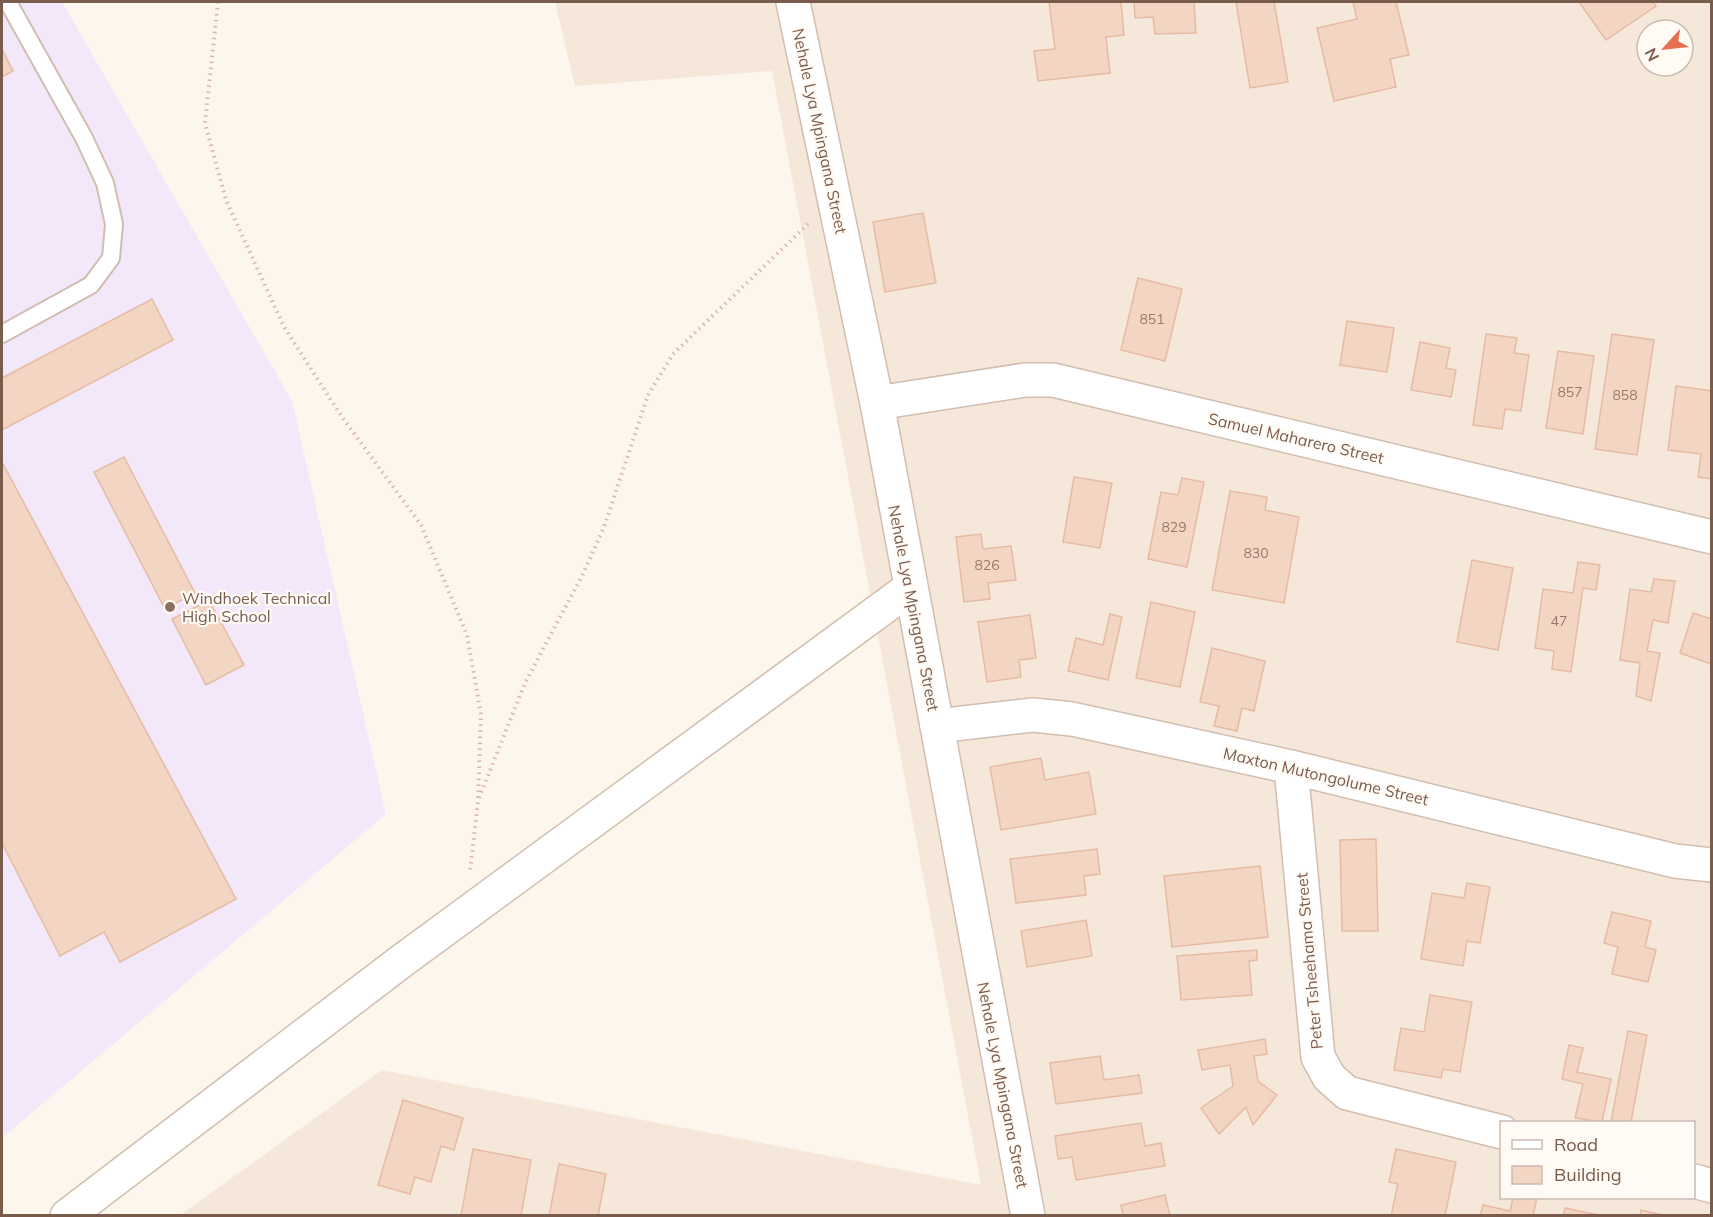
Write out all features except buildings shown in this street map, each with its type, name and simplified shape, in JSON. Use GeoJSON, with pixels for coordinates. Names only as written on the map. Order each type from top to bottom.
{"type":"FeatureCollection","features":[{"type":"Feature","properties":{"kind":"street","name":"Nehale Lya Mpingana Street"},"geometry":{"type":"LineString","coordinates":[[793,2],[877,403],[1028,1215]]}},
{"type":"Feature","properties":{"kind":"street","name":"Samuel Maharero Street"},"geometry":{"type":"LineString","coordinates":[[877,403],[1025,380],[1053,380],[1712,537]]}},
{"type":"Feature","properties":{"kind":"street"},"geometry":{"type":"LineString","coordinates":[[67,1215],[465,914],[910,588]]}},
{"type":"Feature","properties":{"kind":"street","name":"Maxton Mutongolume Street"},"geometry":{"type":"LineString","coordinates":[[937,726],[1033,715],[1072,719],[1291,767],[1675,861],[1712,865]]}},
{"type":"Feature","properties":{"kind":"street","name":"Peter Tsheehama Street"},"geometry":{"type":"LineString","coordinates":[[1291,767],[1318,1057],[1329,1077],[1347,1093],[1500,1131]]}},
{"type":"Feature","properties":{"kind":"street"},"geometry":{"type":"LineString","coordinates":[[1695,1181],[1712,1185]]}},
{"type":"Feature","properties":{"kind":"lane"},"geometry":{"type":"LineString","coordinates":[[2,334],[91,285],[111,258],[114,224],[105,183],[88,147],[8,2]]}},
{"type":"Feature","properties":{"kind":"path"},"geometry":{"type":"LineString","coordinates":[[218,2],[205,123],[226,200],[284,327],[342,417],[422,525],[466,635],[481,714],[478,801],[465,914]]}},
{"type":"Feature","properties":{"kind":"path"},"geometry":{"type":"LineString","coordinates":[[478,801],[525,683],[583,574],[604,527],[648,395],[673,354],[834,198]]}},
{"type":"Feature","properties":{"kind":"shaded area","name":"Windhoek Technical High School"},"geometry":{"type":"Polygon","coordinates":[[[2,2],[62,2],[292,401],[386,814],[2,1138],[2,2]]]}},
{"type":"Feature","properties":{"kind":"shaded area"},"geometry":{"type":"Polygon","coordinates":[[[555,2],[1711,2],[1711,1215],[179,1216],[382,1070],[981,1185],[772,71],[575,86],[555,2]]]}},
{"type":"Feature","properties":{"kind":"place","name":"Windhoek Technical High School"},"geometry":{"type":"Point","coordinates":[170,607]}}]}
